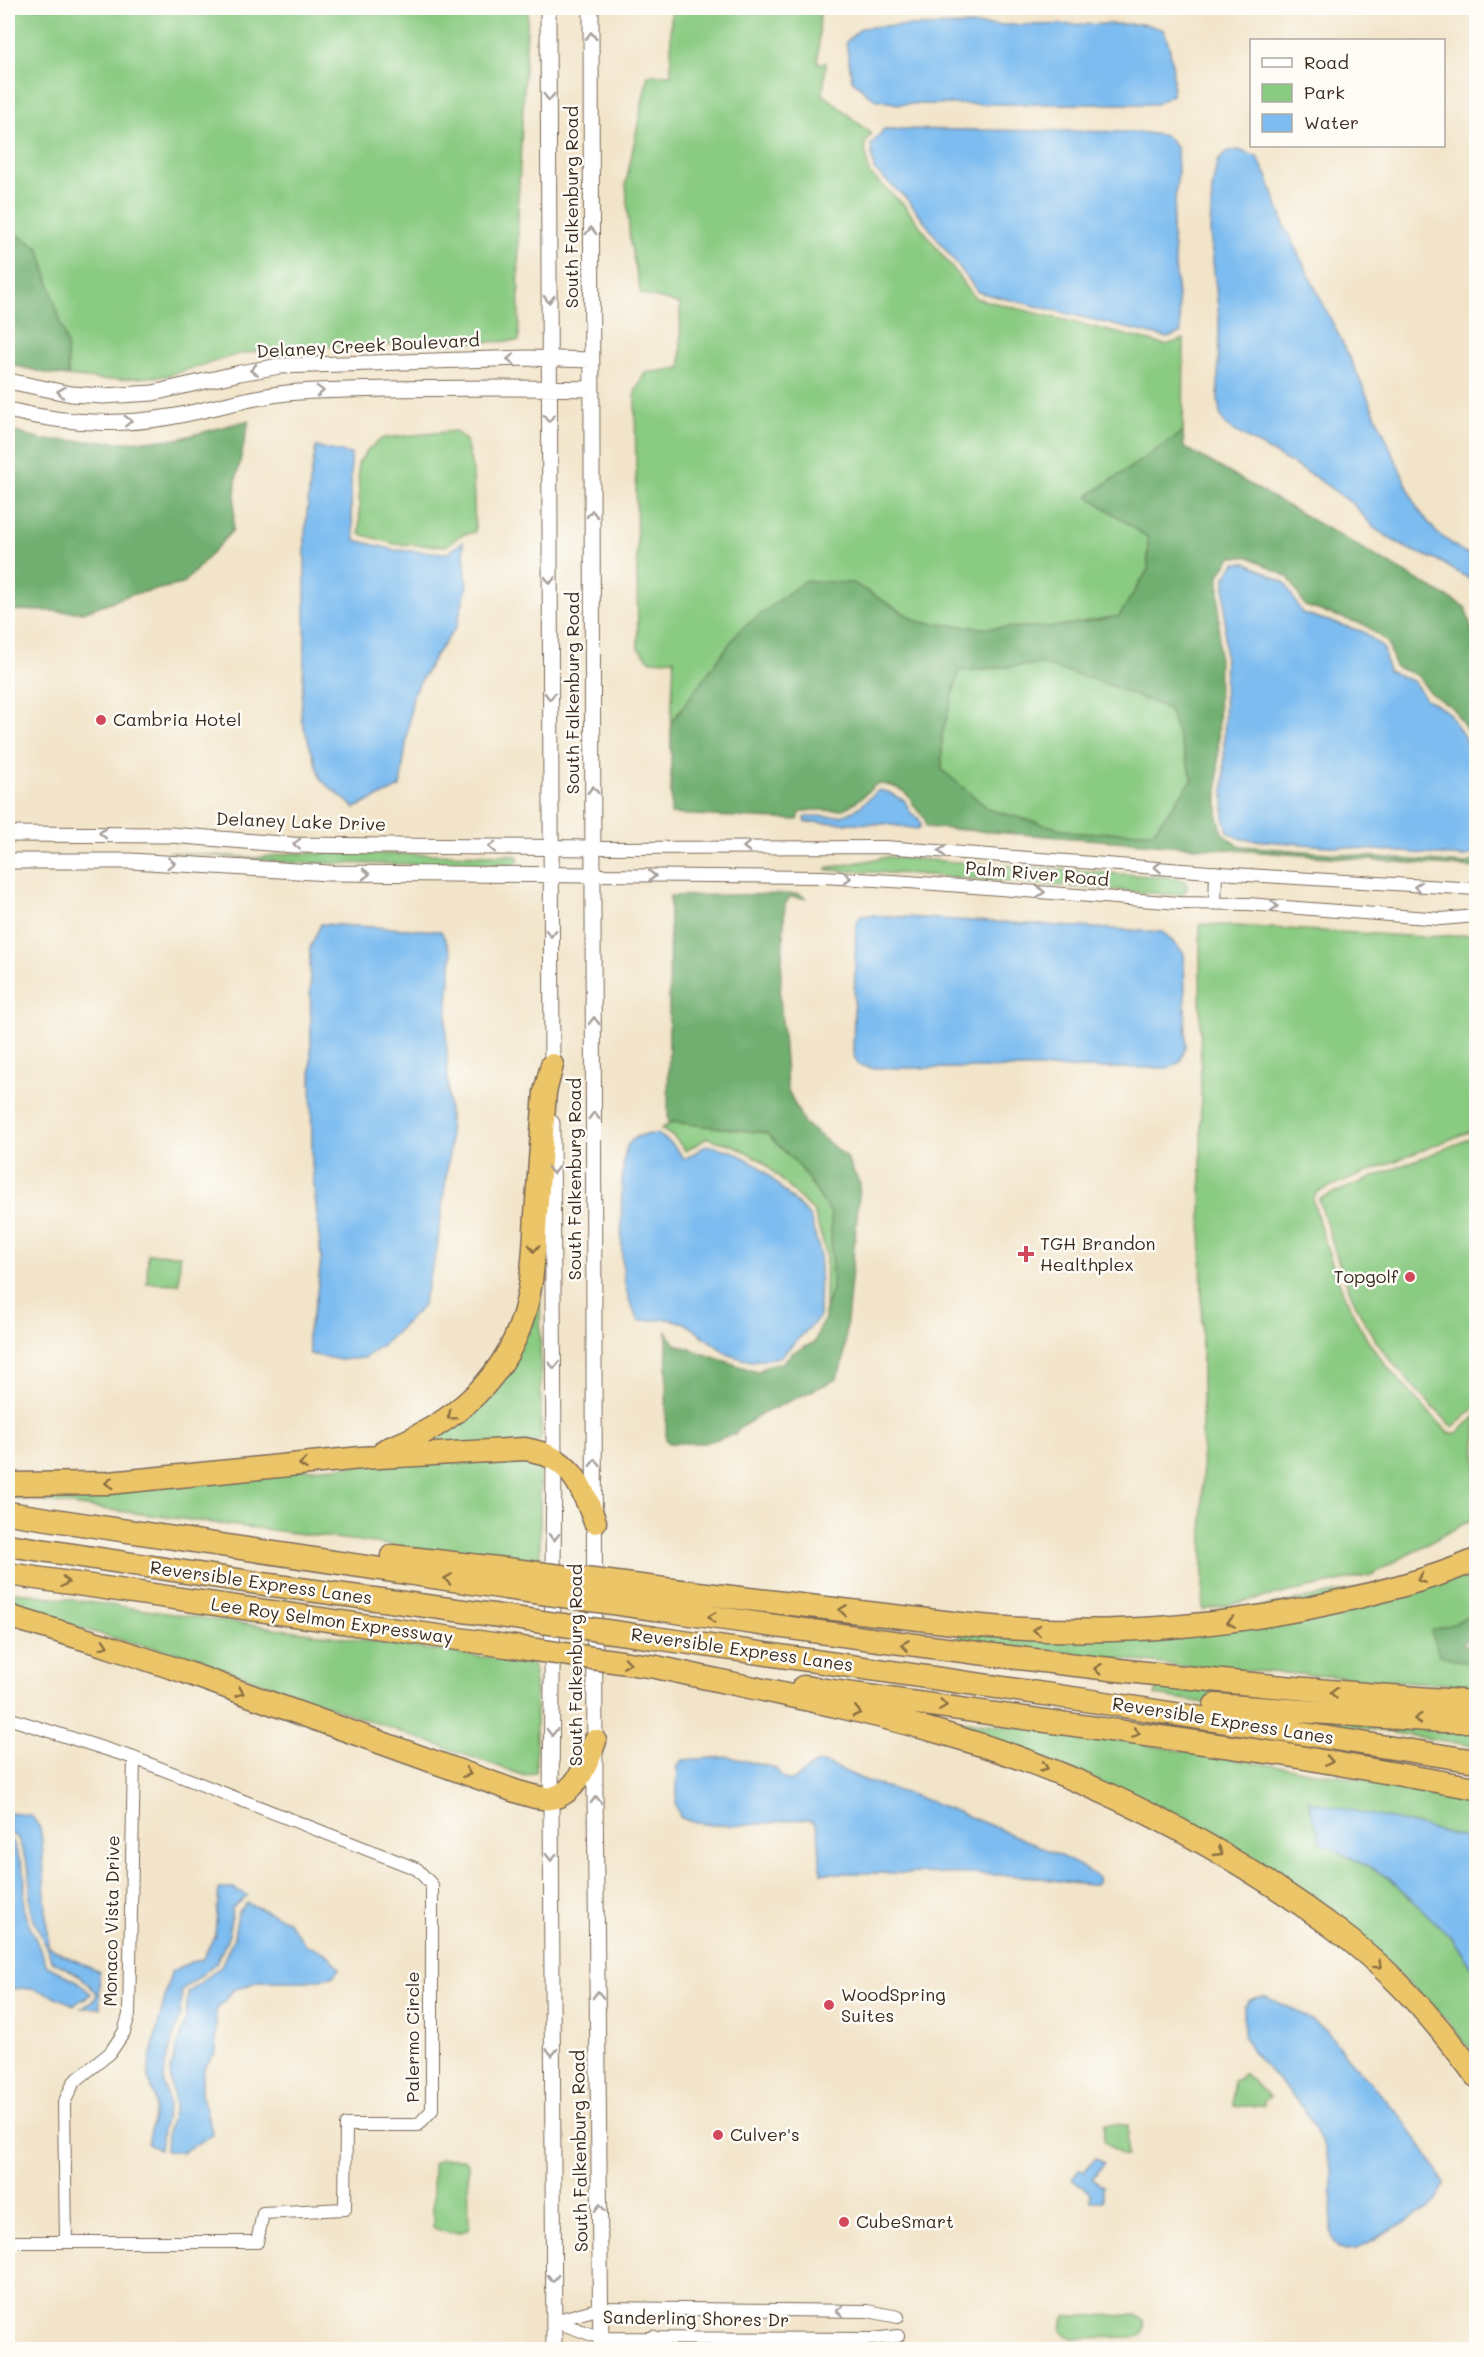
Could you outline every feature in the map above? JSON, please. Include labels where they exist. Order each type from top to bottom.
[{"type":"highway","points":[[361,1458],[410,1441],[450,1418],[482,1390],[510,1349],[522,1320],[530,1286],[545,1092],[552,1065]]},
{"type":"highway","points":[[8,1484],[72,1485],[138,1481],[361,1458],[517,1449],[538,1452],[554,1458],[572,1473],[595,1522]]},
{"type":"highway","points":[[8,1513],[503,1594],[655,1615],[1071,1666],[1350,1694],[1476,1702]]},
{"type":"highway","name":"Reversible Express Lanes","points":[[8,1545],[312,1590],[503,1594]]},
{"type":"highway","points":[[655,1615],[969,1625],[1098,1632],[1226,1623],[1308,1609],[1389,1589],[1476,1560]]},
{"type":"highway","name":"Lee Roy Selmon Expressway","points":[[8,1574],[656,1667]]},
{"type":"highway","points":[[655,1615],[1126,1694],[1240,1708],[1442,1721],[1476,1721]]},
{"type":"highway","name":"Reversible Express Lanes","points":[[655,1615],[1103,1703],[1476,1761]]},
{"type":"highway","points":[[8,1616],[163,1665],[515,1791],[551,1798],[567,1790],[586,1766],[596,1741]]},
{"type":"highway","points":[[656,1667],[968,1708],[1270,1752],[1476,1788]]},
{"type":"highway","points":[[656,1667],[942,1732],[1037,1765],[1131,1804],[1240,1864],[1336,1929],[1396,1981],[1451,2042],[1476,2076]]},
{"type":"street","name":"South Falkenburg Road","points":[[548,8],[554,1458],[551,1798],[554,2349]]},
{"type":"street","name":"South Falkenburg Road","points":[[591,8],[595,1522],[601,2344]]},
{"type":"street","name":"Delaney Creek Boulevard","points":[[8,381],[71,394],[103,396],[153,393],[280,366],[415,360],[591,360]]},
{"type":"street","points":[[8,410],[33,416],[84,422],[133,421],[169,417],[254,397],[299,392],[591,389]]},
{"type":"street","name":"Delaney Lake Drive","points":[[8,834],[171,835],[293,844],[593,848]]},
{"type":"street","name":"Palm River Road","points":[[593,848],[885,847],[1476,889]]},
{"type":"street","points":[[8,861],[131,861],[329,873],[593,875]]},
{"type":"street","points":[[1215,903],[1216,872]]},
{"type":"street","name":"Palm River Road","points":[[593,875],[823,877],[1179,903],[1215,903],[1441,919],[1476,916]]},
{"type":"street","name":"Palermo Circle","points":[[8,1718],[134,1758],[417,1869],[432,1885],[432,2110],[418,2125],[346,2125],[345,2210],[262,2213],[257,2242],[8,2242]]},
{"type":"street","name":"Monaco Vista Drive","points":[[66,2242],[64,2103],[74,2082],[110,2053],[124,2032],[129,2015],[134,1758]]},
{"type":"street","name":"Sanderling Shores Dr","points":[[554,2321],[601,2308],[868,2311],[898,2317]]},
{"type":"street","name":"Sanderling Shores Dr","points":[[554,2321],[601,2344],[653,2338],[873,2339],[898,2336]]},
{"type":"street","points":[[633,2349],[653,2338]]},
{"type":"green space","points":[[8,8],[528,8],[518,203],[519,341],[273,348],[236,355],[166,376],[105,380],[68,376],[67,345],[39,248],[18,235],[8,217]]},
{"type":"green space","points":[[671,8],[820,8],[818,63],[826,63],[823,94],[871,134],[865,144],[869,173],[904,205],[975,298],[1166,345],[1184,339],[1183,432],[1089,495],[1148,538],[1148,570],[1119,617],[1054,627],[978,628],[919,622],[853,583],[739,631],[671,723],[674,659],[651,661],[638,648],[635,392],[645,373],[681,368],[680,304],[641,294],[630,242],[626,183],[648,75],[671,75]]},
{"type":"green space","points":[[8,217],[18,235],[39,248],[67,345],[68,376],[8,364]]},
{"type":"green space","points":[[249,420],[236,480],[233,530],[183,584],[130,595],[83,612],[8,610],[8,430],[43,440],[125,442],[177,439]]},
{"type":"green space","points":[[455,431],[466,441],[473,472],[475,532],[461,535],[446,546],[395,544],[360,534],[358,464],[368,449],[383,438]]},
{"type":"green space","points":[[1183,432],[1184,447],[1465,607],[1476,644],[1476,756],[1469,734],[1453,708],[1430,693],[1417,675],[1395,667],[1388,643],[1365,625],[1305,606],[1289,578],[1250,557],[1231,557],[1219,575],[1218,818],[1225,836],[1241,846],[1464,864],[1476,860],[1476,868],[926,827],[924,818],[910,798],[899,789],[884,784],[875,785],[849,806],[839,810],[805,811],[800,813],[798,820],[671,814],[671,723],[739,631],[804,581],[853,583],[919,622],[978,628],[1054,627],[1119,616],[1148,570],[1148,538],[1088,496]],"holes":[[[1040,664],[1099,681],[1169,709],[1193,779],[1153,832],[1077,833],[990,810],[942,770],[942,735],[959,671]]]},
{"type":"green space","points":[[1040,664],[1099,681],[1169,709],[1193,779],[1153,832],[1077,833],[989,810],[942,770],[942,735],[959,671]]},
{"type":"green space","points":[[169,852],[256,858],[292,853],[514,855],[519,861],[513,865],[295,863]]},
{"type":"green space","points":[[888,857],[1177,878],[1185,881],[1187,888],[1184,893],[1176,895],[913,874],[827,870],[827,868]]},
{"type":"green space","points":[[800,894],[805,898],[790,897],[785,904],[780,996],[787,1088],[804,1123],[845,1156],[860,1184],[843,1364],[835,1380],[762,1414],[738,1429],[735,1434],[704,1443],[669,1443],[666,1440],[667,1332],[675,1344],[757,1372],[769,1365],[782,1363],[792,1353],[815,1342],[825,1319],[825,1310],[832,1289],[831,1214],[801,1168],[766,1133],[673,1122],[668,1125],[670,896]]},
{"type":"green space","points":[[1200,924],[1424,937],[1476,934],[1476,1129],[1317,1192],[1313,1199],[1324,1239],[1346,1300],[1366,1338],[1378,1355],[1449,1433],[1457,1433],[1476,1416],[1476,1517],[1371,1575],[1203,1610]]},
{"type":"green space","points":[[672,1122],[766,1133],[801,1168],[831,1214],[832,1289],[825,1310],[826,1253],[814,1212],[761,1160],[733,1145],[707,1138],[686,1151],[675,1138],[661,1129]]},
{"type":"green space","name":"Topgolf","points":[[1476,1136],[1476,1407],[1453,1427],[1400,1372],[1372,1335],[1345,1278],[1319,1199]]},
{"type":"green space","points":[[148,1254],[180,1255],[179,1284],[147,1283]]},
{"type":"green space","points":[[540,1269],[541,1438],[538,1442],[414,1452],[463,1415]]},
{"type":"green space","points":[[494,1456],[540,1460],[540,1564],[8,1497],[8,1490]]},
{"type":"green space","points":[[1476,1566],[1476,1610],[1456,1623],[1431,1632],[1468,1664],[1476,1665],[1476,1686],[1179,1666],[958,1640],[960,1631],[1108,1636]]},
{"type":"green space","points":[[8,1591],[533,1664],[536,1694],[536,1772],[525,1776],[182,1654],[128,1642],[8,1607]]},
{"type":"green space","points":[[1476,1610],[1476,1633],[1462,1644],[1476,1647],[1476,1665],[1439,1655],[1431,1631],[1456,1623]]},
{"type":"green space","points":[[1158,1686],[1476,1715],[1476,1746],[1155,1695]]},
{"type":"green space","points":[[947,1720],[1066,1732],[1476,1798],[1476,1841],[1405,1822],[1322,1843],[1388,1877],[1453,1939],[1476,1974],[1476,2057],[1445,2018],[1333,1913],[947,1724]]},
{"type":"green space","points":[[1243,2073],[1270,2097],[1264,2101],[1264,2106],[1233,2106],[1233,2081],[1239,2079]]},
{"type":"green space","points":[[1104,2124],[1128,2125],[1127,2156],[1123,2156],[1104,2141]]},
{"type":"green space","points":[[440,2159],[463,2159],[468,2164],[469,2229],[465,2231],[446,2232],[433,2227],[433,2164]]},
{"type":"green space","points":[[1136,2315],[1144,2320],[1143,2332],[1137,2337],[1073,2338],[1061,2331],[1062,2321],[1066,2316]]},
{"type":"water","points":[[1145,24],[1164,30],[1172,62],[1172,95],[1156,104],[898,104],[874,99],[852,80],[846,42],[861,28],[883,26]]},
{"type":"water","points":[[884,129],[1139,132],[1166,136],[1177,148],[1178,173],[1172,228],[1181,333],[1168,338],[978,292],[908,200],[874,170],[871,145]]},
{"type":"water","points":[[1239,150],[1257,157],[1267,176],[1285,227],[1350,358],[1417,508],[1437,533],[1476,558],[1476,583],[1439,561],[1406,548],[1375,529],[1354,505],[1315,477],[1226,426],[1220,414],[1218,398],[1219,318],[1210,233],[1212,189],[1217,162],[1228,151]]},
{"type":"water","points":[[316,447],[351,454],[351,512],[355,540],[394,550],[448,553],[463,542],[467,585],[457,626],[435,656],[413,694],[400,787],[355,808],[321,780],[301,718],[305,639],[305,535]]},
{"type":"water","points":[[1235,563],[1248,563],[1285,583],[1302,613],[1364,632],[1384,649],[1388,671],[1413,681],[1426,699],[1448,712],[1465,738],[1476,775],[1476,853],[1464,857],[1241,839],[1229,833],[1224,818],[1225,577]]},
{"type":"water","points":[[879,790],[905,801],[910,812],[919,819],[921,825],[918,829],[886,824],[805,822],[804,818],[808,817],[850,813]]},
{"type":"water","points":[[861,916],[1163,932],[1184,953],[1186,1046],[1180,1062],[1169,1068],[871,1068],[859,1065],[853,1054],[856,923]]},
{"type":"water","points":[[321,924],[441,931],[452,954],[446,1027],[450,1146],[437,1249],[422,1307],[387,1341],[364,1358],[340,1360],[310,1354],[307,1335],[316,1300],[321,1259],[312,1163],[310,948]]},
{"type":"water","points":[[657,1134],[671,1143],[685,1159],[707,1145],[732,1151],[758,1165],[810,1217],[820,1253],[819,1318],[780,1357],[751,1361],[729,1355],[685,1323],[669,1319],[639,1321],[629,1300],[624,1278],[623,1168],[625,1153],[631,1141],[641,1136]]},
{"type":"water","points":[[729,1757],[775,1768],[783,1778],[791,1781],[817,1763],[832,1766],[864,1780],[912,1795],[1044,1848],[1090,1872],[1099,1880],[1095,1885],[997,1875],[821,1873],[818,1828],[813,1821],[722,1825],[688,1821],[680,1817],[676,1805],[678,1764],[683,1760]]},
{"type":"water","points":[[1308,1801],[1405,1822],[1476,1841],[1476,1974],[1453,1939],[1388,1877],[1322,1843]]},
{"type":"water","points":[[8,1813],[31,1815],[40,1828],[48,1946],[99,1972],[100,2008],[81,2008],[95,1999],[97,1993],[79,1975],[52,1961],[30,1910],[30,1873],[18,1838],[8,1832]]},
{"type":"water","points":[[8,1839],[13,1842],[25,1875],[24,1912],[47,1966],[77,1981],[91,1994],[74,2005],[33,1989],[8,1990]]},
{"type":"water","points":[[233,1888],[248,1896],[232,1908],[229,1935],[217,1962],[182,1991],[180,2015],[165,2066],[164,2084],[169,2105],[160,2150],[148,2144],[155,2110],[155,2097],[148,2077],[150,2059],[171,1972],[191,1962],[202,1960],[215,1935],[219,1889]]},
{"type":"water","points":[[247,1903],[287,1920],[306,1945],[327,1954],[340,1968],[332,1977],[306,1981],[260,1981],[233,1990],[216,2011],[216,2052],[204,2068],[201,2093],[213,2135],[182,2152],[166,2151],[167,2133],[175,2105],[171,2068],[186,2017],[188,1993],[221,1966],[234,1937],[238,1912]]},
{"type":"water","points":[[1266,1997],[1297,2011],[1326,2030],[1346,2056],[1397,2112],[1427,2154],[1444,2184],[1437,2200],[1428,2209],[1357,2249],[1346,2250],[1337,2247],[1332,2239],[1331,2231],[1332,2172],[1325,2149],[1304,2109],[1252,2051],[1244,2037],[1244,2007],[1250,2000]]},
{"type":"water","points":[[1095,2158],[1104,2164],[1092,2179],[1103,2185],[1103,2201],[1091,2201],[1090,2193],[1072,2179],[1080,2169],[1084,2172]]},
{"type":"place","name":"Cambria Hotel","points":[[101,720]]},
{"type":"place","name":"TGH Brandon Healthplex","points":[[1026,1254]]},
{"type":"place","name":"Topgolf","points":[[1410,1277]]},
{"type":"place","name":"WoodSpring Suites","points":[[829,2005]]},
{"type":"place","name":"Culver's","points":[[718,2135]]},
{"type":"place","name":"CubeSmart","points":[[844,2222]]}]
